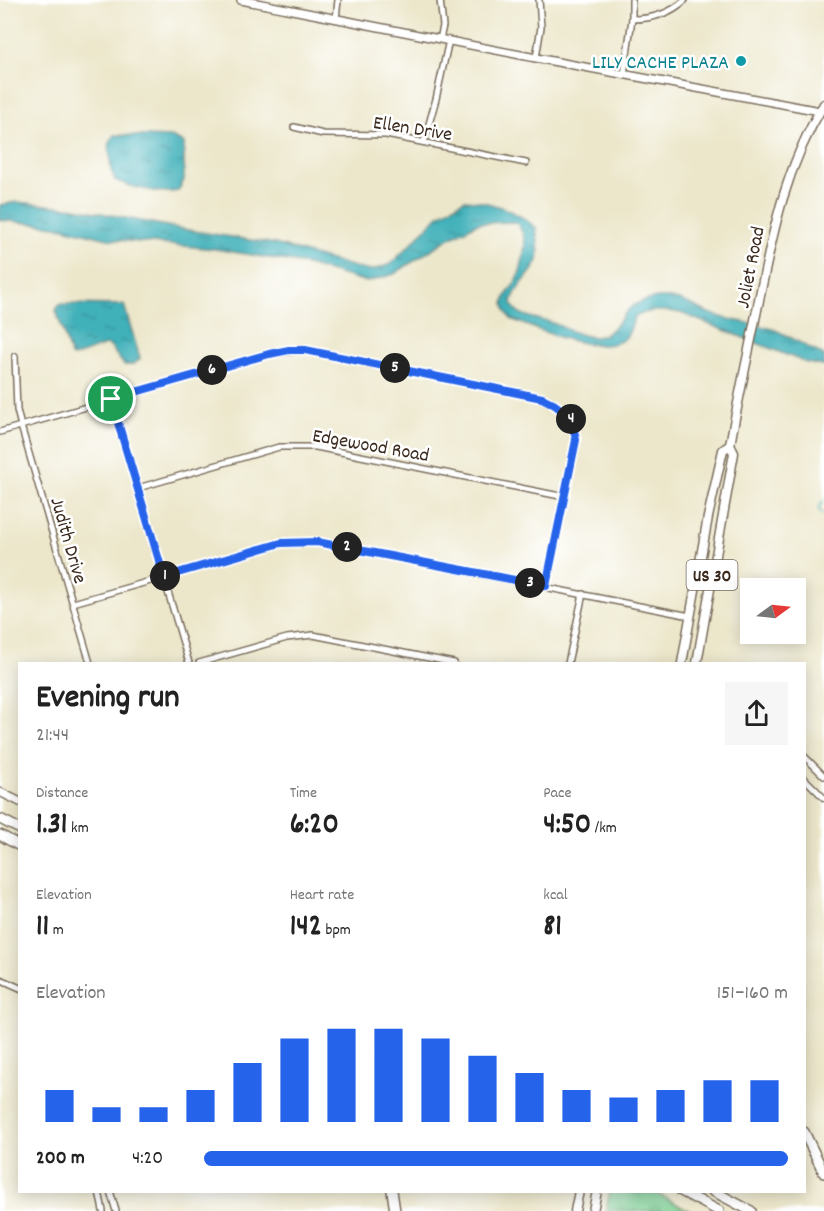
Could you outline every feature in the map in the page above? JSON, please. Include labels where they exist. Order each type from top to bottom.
[{"type":"highway","points":[[0,819],[18,828]]},
{"type":"highway","points":[[0,835],[18,845]]},
{"type":"highway","points":[[806,1136],[824,1173]]},
{"type":"highway","points":[[392,1193],[395,1211]]},
{"type":"highway","points":[[685,1193],[719,1211]]},
{"type":"highway","points":[[716,1193],[751,1211]]},
{"type":"main road","name":"Joliet Road","points":[[696,662],[734,453],[730,444],[773,226],[801,145],[822,107]]},
{"type":"main road","name":"Joliet Road","points":[[682,662],[723,450],[730,444]]},
{"type":"main road","points":[[575,1211],[579,1193]]},
{"type":"main road","points":[[593,1211],[597,1193]]},
{"type":"street","points":[[241,0],[624,75],[822,107]]},
{"type":"street","points":[[336,19],[338,0]]},
{"type":"street","points":[[440,0],[443,26],[440,39]]},
{"type":"street","points":[[536,58],[541,27],[538,0]]},
{"type":"street","points":[[624,75],[632,20],[632,0]]},
{"type":"street","points":[[632,20],[669,13],[685,0]]},
{"type":"street","points":[[424,142],[449,40]]},
{"type":"street","name":"Ellen Drive","points":[[294,127],[323,134],[386,135],[526,163]]},
{"type":"street","points":[[0,432],[289,350],[305,350],[542,398],[563,411],[570,419],[576,440],[546,586]]},
{"type":"street","name":"Judith Drive","points":[[15,356],[17,410],[90,662]]},
{"type":"street","points":[[111,399],[189,662]]},
{"type":"street","name":"Edgewood Road","points":[[138,488],[279,447],[297,446],[316,447],[565,497]]},
{"type":"street","points":[[73,603],[281,543],[317,542],[690,616]]},
{"type":"street","points":[[568,662],[583,594]]},
{"type":"street","points":[[203,662],[287,638],[313,635],[449,662]]},
{"type":"street","points":[[806,758],[824,776]]},
{"type":"street","points":[[806,780],[824,798]]},
{"type":"street","points":[[0,792],[18,801]]},
{"type":"street","points":[[0,980],[18,987]]},
{"type":"street","points":[[99,1193],[103,1211]]},
{"type":"street","points":[[111,1193],[116,1211]]},
{"type":"green space","points":[[610,1193],[656,1193],[690,1211],[606,1211]]},
{"type":"water","points":[[114,135],[171,137],[184,143],[184,180],[178,191],[146,190],[115,180],[111,170],[109,144]]},
{"type":"water","points":[[464,200],[483,202],[511,211],[536,228],[538,260],[512,301],[515,309],[523,315],[552,323],[581,335],[599,337],[609,332],[628,310],[638,303],[646,300],[672,298],[717,316],[775,330],[824,355],[824,366],[807,363],[675,312],[652,311],[641,314],[635,317],[629,334],[625,338],[615,343],[602,345],[570,340],[511,319],[506,312],[504,301],[519,275],[525,246],[524,237],[516,222],[478,223],[446,240],[394,274],[367,282],[300,263],[215,249],[108,239],[56,226],[0,220],[0,205],[17,202],[75,208],[275,244],[365,270],[373,270],[391,264],[440,214]]},
{"type":"water","points":[[60,304],[124,305],[140,358],[133,364],[124,365],[110,346],[105,345],[74,357],[71,356],[56,310]]},
{"type":"waterway","points":[[824,500],[818,509],[824,515]]},
{"type":"place","name":"LILY CACHE PLAZA","points":[[741,61]]},
{"type":"route","points":[[305,350],[542,398],[554,403],[570,419],[576,440],[546,586],[317,542],[300,541],[281,543],[164,577],[111,399],[269,354],[305,350]]}]
